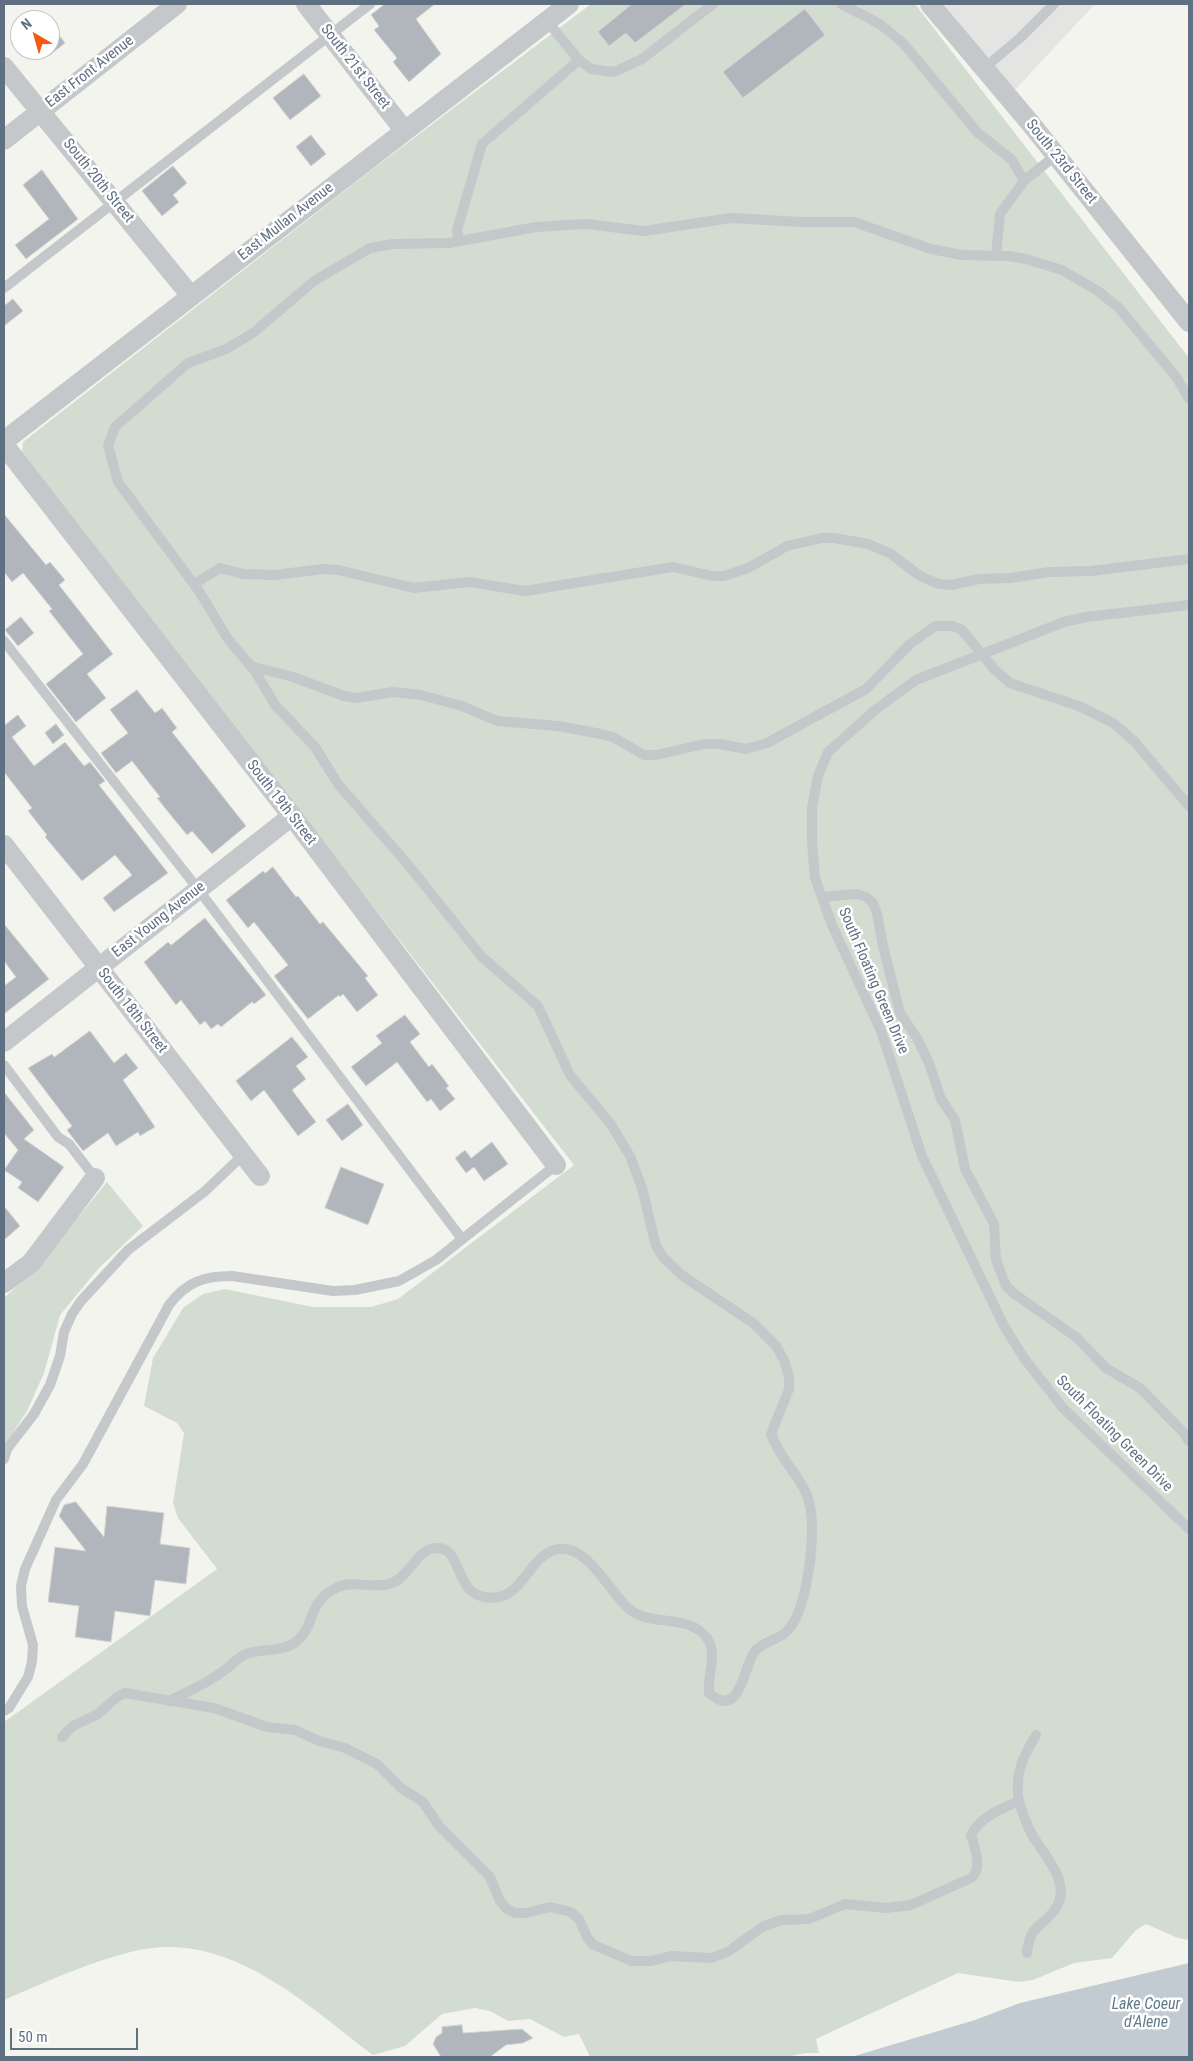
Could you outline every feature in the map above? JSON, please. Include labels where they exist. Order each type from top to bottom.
[{"type":"street","name":"East Front Avenue","points":[[4,140],[177,4]]},
{"type":"street","name":"South 21st Street","points":[[306,4],[404,130]]},
{"type":"street","name":"East Mullan Avenue","points":[[4,443],[404,130],[569,4]]},
{"type":"street","name":"South 23rd Street","points":[[930,4],[1056,155],[1189,322]]},
{"type":"street","name":"South 20th Street","points":[[4,67],[191,296]]},
{"type":"street","name":"South 19th Street","points":[[4,443],[292,816],[556,1165]]},
{"type":"street","name":"East Young Avenue","points":[[4,1042],[292,816]]},
{"type":"street","name":"South 18th Street","points":[[4,845],[260,1176]]},
{"type":"street","points":[[4,1283],[30,1263],[95,1178]]},
{"type":"lane","points":[[4,288],[370,4]]},
{"type":"lane","points":[[547,21],[579,60],[591,69],[614,72],[642,59],[712,4]]},
{"type":"lane","points":[[841,4],[880,24],[903,43],[977,132],[1012,160],[1024,181]]},
{"type":"lane","points":[[983,69],[1020,38],[1054,4]]},
{"type":"lane","points":[[459,241],[457,230],[482,144],[579,60]]},
{"type":"lane","points":[[996,256],[1000,214],[1024,181],[1056,155]]},
{"type":"lane","points":[[169,1701],[221,1673],[246,1654],[284,1648],[298,1640],[307,1627],[321,1596],[338,1586],[368,1584],[382,1586],[393,1583],[408,1573],[428,1550],[439,1548],[449,1553],[456,1563],[465,1586],[474,1594],[496,1598],[507,1595],[518,1587],[542,1556],[561,1548],[573,1551],[587,1560],[613,1592],[639,1616],[690,1625],[700,1630],[708,1640],[711,1652],[709,1694],[718,1701],[724,1702],[731,1699],[740,1688],[755,1651],[786,1633],[793,1624],[804,1599],[812,1530],[810,1506],[805,1487],[786,1462],[771,1434],[789,1389],[790,1376],[776,1346],[753,1324],[683,1276],[663,1257],[656,1246],[642,1188],[630,1156],[610,1123],[570,1075],[538,1006],[500,974],[469,942],[405,861],[338,784],[315,747],[275,704],[250,666],[228,640],[194,584],[118,482],[108,445],[115,427],[188,363],[226,349],[253,333],[314,281],[370,248],[393,244],[433,244],[459,241],[536,227],[586,224],[644,231],[731,218],[801,222],[842,220],[867,225],[910,244],[931,249],[962,255],[1026,258],[1062,270],[1098,291],[1119,308],[1177,378],[1189,399]]},
{"type":"lane","points":[[194,584],[220,568],[243,574],[274,575],[324,569],[338,570],[414,588],[468,582],[536,591],[673,567],[712,576],[724,576],[736,573],[773,552],[798,542],[834,538],[879,548],[920,576],[940,584],[951,585],[979,579],[1010,578],[1050,572],[1091,571],[1189,559]]},
{"type":"lane","name":"South Floating Green Drive","points":[[1189,605],[1078,619],[1050,627],[916,680],[875,710],[828,752],[818,776],[812,808],[815,878],[832,924],[881,1031],[922,1156],[1004,1326],[1024,1358],[1062,1408],[1189,1529]]},
{"type":"lane","points":[[250,666],[306,681],[344,696],[356,698],[393,692],[421,695],[462,706],[497,721],[558,726],[601,734],[628,744],[644,755],[656,755],[704,744],[720,744],[746,750],[767,743],[866,689],[910,644],[934,626],[944,625],[962,630],[982,655],[1010,683],[1079,706],[1113,723],[1134,741],[1189,806]]},
{"type":"lane","points":[[4,641],[198,889],[462,1239]]},
{"type":"lane","points":[[822,896],[857,894],[866,897],[875,908],[900,1013],[924,1052],[941,1099],[955,1120],[965,1168],[994,1224],[996,1260],[1006,1286],[1016,1296],[1076,1337],[1106,1368],[1140,1388],[1183,1432],[1189,1442]]},
{"type":"lane","points":[[4,1065],[58,1137],[68,1144],[95,1178]]},
{"type":"lane","points":[[4,1460],[7,1449],[34,1414],[50,1385],[60,1356],[64,1332],[72,1314],[82,1301],[128,1250],[204,1192],[244,1154]]},
{"type":"lane","points":[[4,1711],[9,1708],[28,1677],[32,1662],[33,1645],[22,1606],[21,1586],[24,1569],[56,1500],[83,1464],[169,1305],[178,1293],[192,1282],[218,1276],[232,1276],[333,1291],[379,1286],[399,1280],[420,1270],[556,1165]]},
{"type":"lane","points":[[62,1737],[73,1726],[98,1714],[116,1697],[125,1693],[214,1708],[267,1727],[295,1730],[319,1741],[345,1748],[377,1764],[401,1788],[423,1802],[448,1836],[490,1877],[500,1901],[507,1909],[515,1913],[526,1913],[550,1907],[571,1912],[579,1919],[588,1939],[594,1945],[631,1961],[651,1961],[671,1956],[712,1958],[729,1951],[762,1927],[781,1920],[809,1919],[845,1904],[890,1908],[916,1903],[975,1875],[978,1864],[971,1835],[974,1830],[996,1811],[1019,1801]]},
{"type":"lane","points":[[1027,1953],[1028,1938],[1035,1927],[1057,1908],[1061,1896],[1060,1884],[1054,1869],[1028,1826],[1019,1801],[1018,1773],[1022,1759],[1036,1735]]},
{"type":"shaded area","points":[[591,4],[915,4],[1189,358],[1189,1940],[1178,1938],[1146,1924],[1136,1930],[1112,1958],[1074,1963],[1033,1980],[1019,1982],[958,1973],[816,2039],[819,2053],[805,2053],[787,2057],[590,2057],[579,2034],[564,2037],[530,2019],[508,2021],[490,2011],[475,2008],[442,2014],[405,2046],[373,2055],[277,1983],[224,1957],[195,1949],[166,1947],[128,1953],[62,1975],[4,2000],[4,1722],[217,1569],[178,1518],[173,1503],[184,1433],[177,1423],[144,1406],[153,1358],[183,1308],[203,1294],[225,1289],[313,1307],[371,1307],[398,1299],[574,1165],[22,454],[23,442],[365,175]]},
{"type":"shaded area","points":[[944,4],[1095,4],[1012,93]]},
{"type":"shaded area","points":[[107,1182],[143,1226],[98,1269],[60,1315],[44,1373],[27,1411],[4,1447],[4,1298],[34,1271]]},
{"type":"water","name":"Lake Coeur d'Alene","points":[[1189,1963],[1189,2057],[851,2057],[975,2020],[1020,2003]]},
{"type":"building","points":[[385,4],[435,4],[416,19],[441,54],[409,82],[393,62],[397,58],[374,30],[379,26],[371,15]]},
{"type":"building","points":[[632,4],[686,4],[635,43],[626,33],[609,46],[598,32]]},
{"type":"building","points":[[805,9],[825,35],[743,98],[723,72]]},
{"type":"building","points":[[60,36],[65,43],[60,47]]},
{"type":"building","points":[[304,74],[321,96],[290,120],[273,98]]},
{"type":"building","points":[[311,135],[326,154],[311,166],[296,147]]},
{"type":"building","points":[[173,166],[187,183],[173,195],[179,202],[162,216],[142,191]]},
{"type":"building","points":[[42,170],[78,219],[26,259],[15,245],[49,219],[23,185]]},
{"type":"building","points":[[13,299],[23,311],[4,326],[4,306]]},
{"type":"building","points":[[4,514],[46,565],[50,562],[65,580],[59,585],[113,654],[87,674],[106,698],[76,722],[46,684],[83,654],[49,611],[52,609],[23,573],[12,582],[4,572]]},
{"type":"building","points":[[21,617],[34,633],[18,646],[5,630]]},
{"type":"building","points":[[137,690],[155,713],[162,708],[177,728],[172,732],[246,826],[212,854],[192,831],[187,835],[157,798],[160,797],[132,761],[116,773],[101,753],[128,733],[110,710]]},
{"type":"building","points":[[18,715],[26,726],[12,737],[34,766],[65,742],[84,766],[90,762],[105,781],[99,785],[168,873],[114,912],[103,898],[132,875],[115,855],[82,881],[45,837],[47,835],[28,811],[32,808],[4,772],[4,726]]},
{"type":"building","points":[[56,724],[64,735],[53,744],[45,733]]},
{"type":"building","points":[[273,867],[296,897],[298,896],[320,924],[323,922],[368,976],[365,978],[378,995],[357,1012],[343,994],[340,997],[339,995],[308,1019],[274,976],[288,965],[254,922],[248,928],[226,900],[263,871],[265,873]]},
{"type":"building","points":[[205,918],[266,995],[254,1004],[252,1002],[221,1027],[218,1024],[211,1029],[205,1021],[200,1025],[181,1000],[176,1005],[144,962],[168,942],[171,945]]},
{"type":"building","points":[[4,924],[49,979],[4,1014],[4,986],[16,977],[4,961]]},
{"type":"building","points":[[405,1015],[420,1034],[410,1042],[429,1067],[432,1064],[449,1086],[446,1088],[455,1099],[440,1111],[431,1099],[427,1102],[397,1062],[366,1086],[351,1067],[382,1043],[376,1036]]},
{"type":"building","points":[[90,1031],[114,1063],[126,1053],[138,1068],[123,1080],[155,1127],[140,1136],[138,1132],[116,1146],[108,1133],[83,1151],[67,1130],[72,1126],[28,1068],[52,1054],[54,1057]]},
{"type":"building","points":[[292,1037],[308,1057],[296,1066],[306,1079],[292,1090],[316,1122],[298,1136],[264,1090],[251,1101],[236,1081]]},
{"type":"building","points":[[4,1092],[34,1130],[24,1139],[64,1167],[38,1202],[18,1188],[22,1182],[4,1170],[18,1150],[4,1133]]},
{"type":"building","points":[[348,1104],[363,1125],[342,1141],[326,1120]]},
{"type":"building","points":[[492,1142],[508,1164],[484,1181],[474,1167],[466,1173],[455,1158],[465,1150],[471,1158]]},
{"type":"building","points":[[341,1167],[384,1184],[368,1225],[325,1208]]},
{"type":"building","points":[[4,1206],[20,1226],[4,1240]]},
{"type":"building","points":[[76,1502],[104,1537],[107,1506],[164,1513],[160,1544],[190,1548],[186,1584],[155,1580],[150,1616],[115,1611],[111,1642],[75,1637],[79,1606],[48,1602],[55,1547],[86,1551],[59,1516],[64,1505]]},
{"type":"building","points":[[462,2025],[463,2033],[522,2029],[533,2038],[523,2043],[506,2045],[490,2057],[441,2057],[433,2044],[436,2037],[442,2033],[442,2027]]}]
